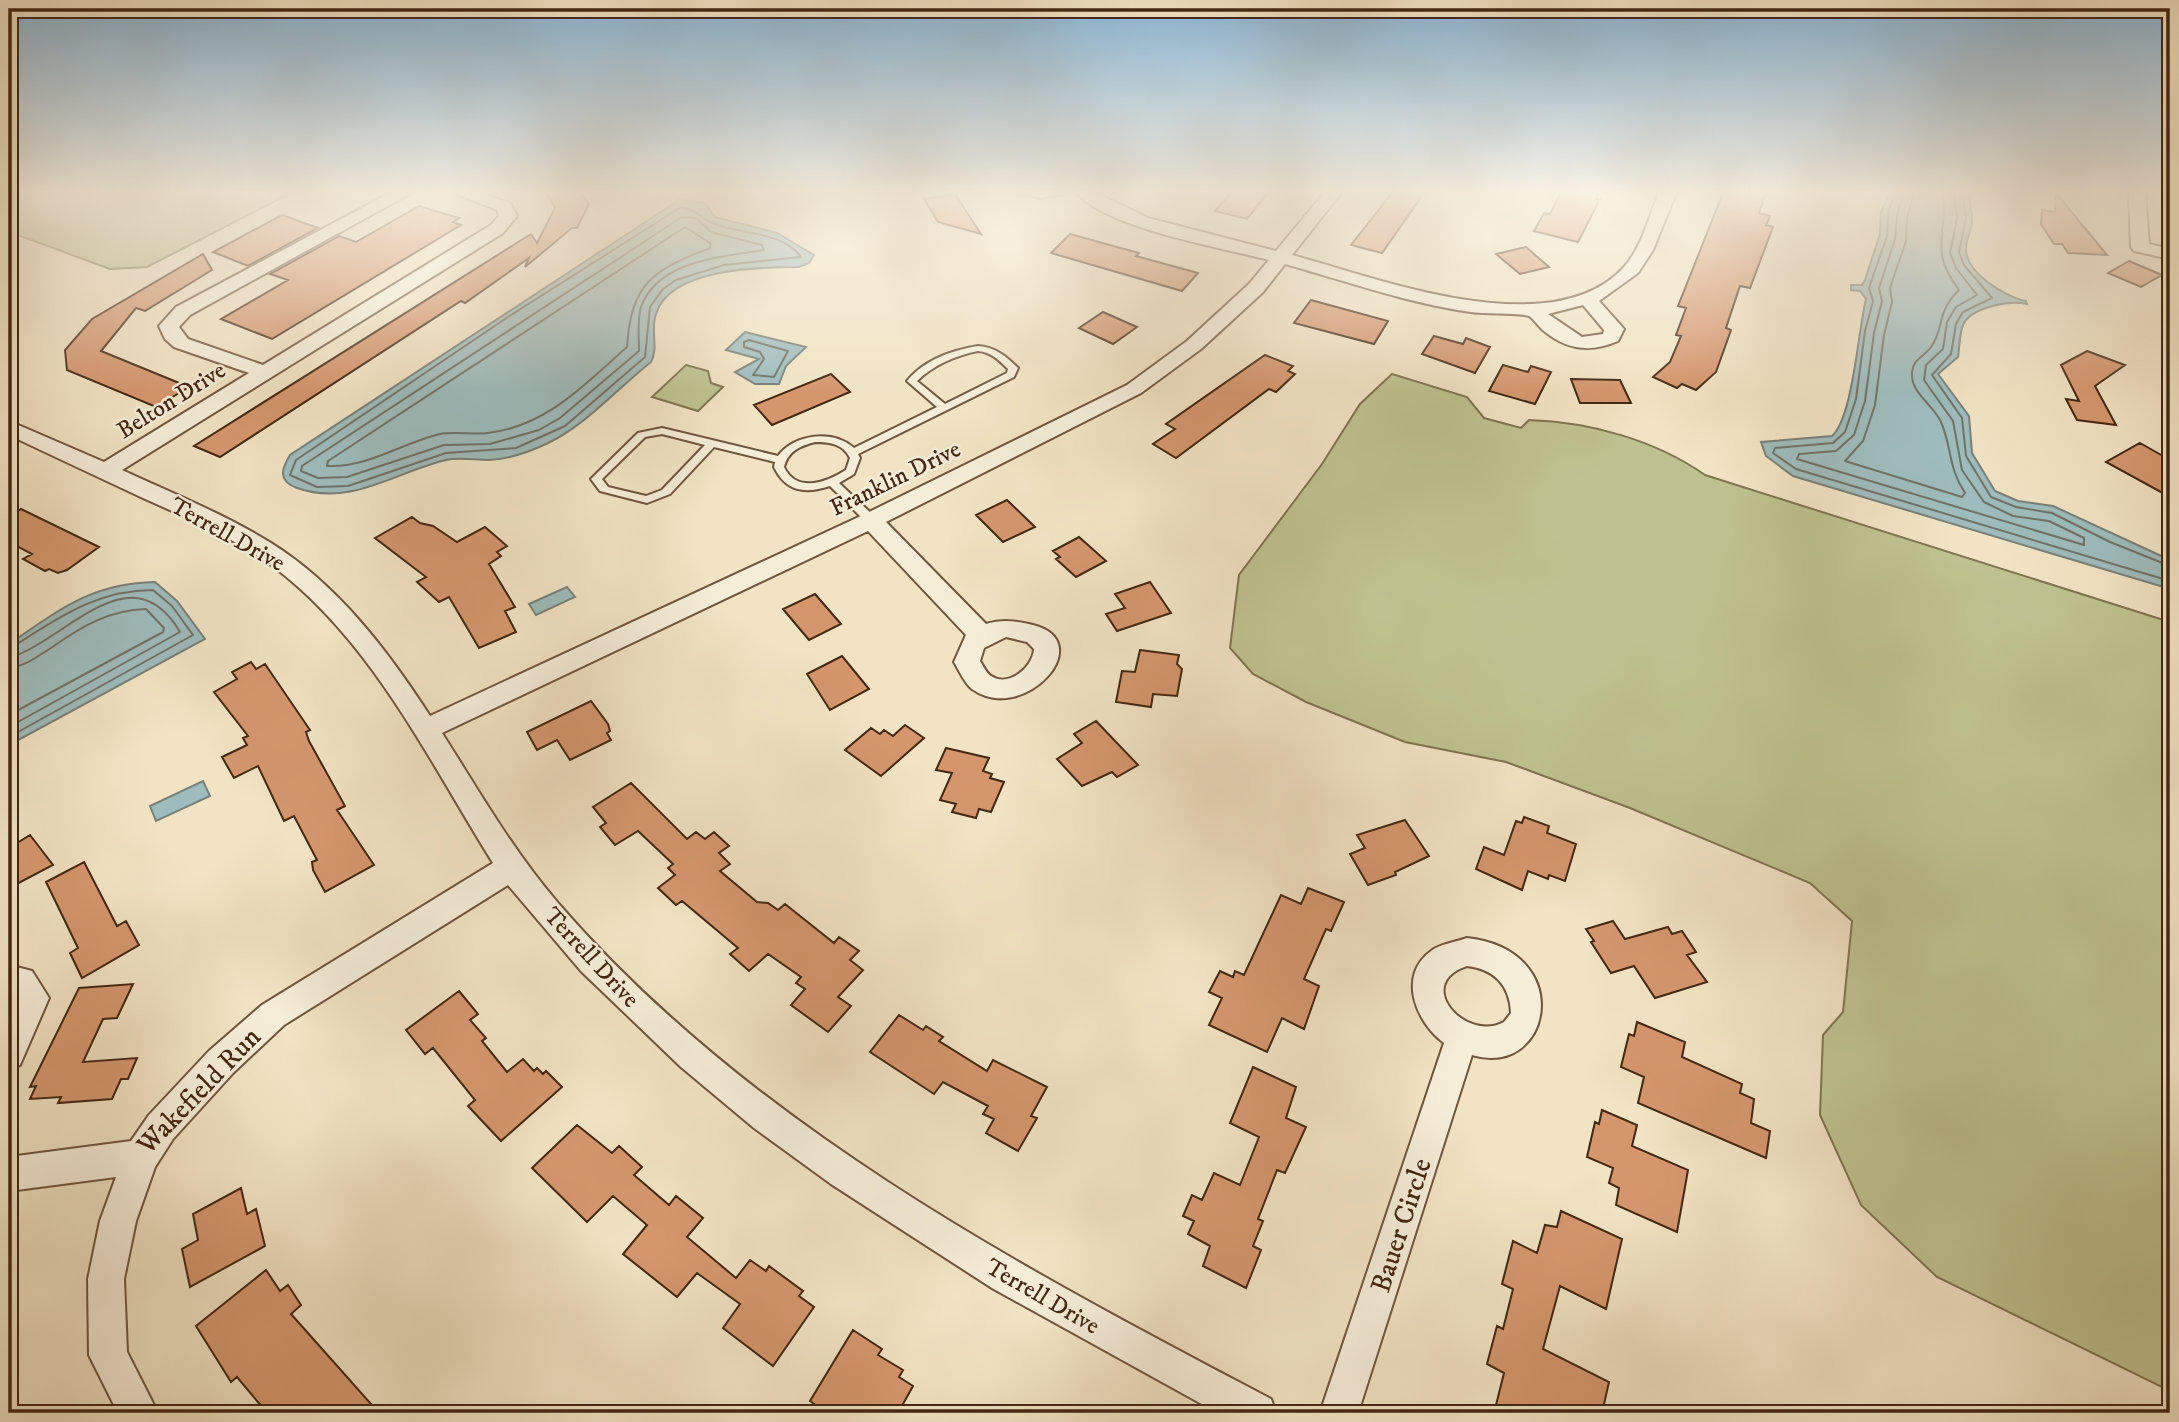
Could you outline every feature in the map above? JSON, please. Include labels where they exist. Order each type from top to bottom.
[{"type":"street","name":"Belton Drive","points":[[264,372],[181,343],[172,335],[169,326],[183,311],[279,259]]},
{"type":"street","name":"Belton Drive","points":[[105,471],[448,259]]},
{"type":"street","name":"Franklin Drive","points":[[424,730],[871,520],[1134,389],[1194,345],[1256,288],[1279,259]]},
{"type":"street","points":[[1285,259],[1453,304],[1488,309],[1532,309],[1587,299],[1615,284],[1638,259]]},
{"type":"street","points":[[1532,309],[1568,340],[1590,344],[1612,337],[1614,329],[1587,299]]},
{"type":"street","name":"Terrell Drive","points":[[9,427],[212,520],[295,571],[364,639],[512,867],[576,945],[690,1057],[747,1104],[937,1234],[1090,1324],[1257,1413]]},
{"type":"street","points":[[871,520],[982,636]]},
{"type":"street","name":"Wakefield Run","points":[[9,1174],[142,1157],[161,1127],[221,1062],[273,1015],[512,867]]},
{"type":"street","points":[[9,979],[21,981],[33,998],[9,1054]]},
{"type":"street","name":"Bauer Circle","points":[[1339,1413],[1462,1037]]},
{"type":"street","points":[[139,1413],[108,1356],[106,1279],[118,1221],[142,1157]]},
{"type":"lane","points":[[853,452],[944,408],[1011,375],[1013,368],[989,349],[975,347],[918,372],[912,381],[944,408]]},
{"type":"lane","points":[[711,444],[666,492],[648,500],[604,489],[596,480],[642,435],[662,431],[780,460]]},
{"type":"lane","points":[[815,439],[838,441],[853,452],[855,458],[850,472],[833,483],[812,487],[793,483],[781,473],[780,460],[793,446],[815,439]]},
{"type":"lane","points":[[833,483],[871,520]]},
{"type":"green space","points":[[84,259],[162,259],[147,267],[110,269]]},
{"type":"green space","points":[[686,365],[708,371],[711,383],[723,387],[698,411],[652,397]]},
{"type":"green space","points":[[1392,374],[1467,397],[1484,418],[1521,428],[1529,420],[1575,425],[1621,435],[1665,452],[1705,475],[2170,622],[2170,1391],[1937,1277],[1861,1205],[1820,1115],[1823,1035],[1843,1012],[1852,921],[1810,883],[1630,808],[1506,762],[1405,742],[1306,702],[1253,674],[1230,648],[1239,575],[1322,464],[1360,404]]},
{"type":"water","points":[[588,259],[811,259],[799,267],[718,273],[679,287],[665,299],[656,314],[651,362],[574,427],[539,447],[518,455],[489,460],[446,460],[354,491],[317,493],[297,488],[284,478],[283,470],[290,455]]},
{"type":"water","points":[[1872,259],[1968,259],[1979,275],[1988,282],[2008,295],[2026,301],[2027,304],[1993,306],[1969,317],[1961,331],[1958,357],[1938,374],[1969,416],[1972,453],[1995,491],[2018,501],[2053,506],[2170,560],[2170,589],[1793,476],[1766,456],[1761,442],[1832,436],[1839,426],[1850,393],[1866,299],[1860,291],[1851,290],[1851,285],[1862,285]]},
{"type":"water","points":[[745,332],[806,347],[786,366],[779,384],[755,384],[735,372],[759,359],[726,350]]},
{"type":"water","points":[[155,582],[177,601],[205,639],[9,745],[9,644],[61,610],[94,593],[113,587]]},
{"type":"water","points":[[567,587],[575,597],[536,615],[529,604]]},
{"type":"water","points":[[203,781],[210,796],[156,821],[150,806]]},
{"type":"building","points":[[194,259],[206,259],[212,270],[145,311],[136,308],[101,351],[189,387],[156,407],[67,370],[65,350],[92,319]]},
{"type":"building","points":[[231,259],[260,259],[248,266]]},
{"type":"building","points":[[297,259],[404,259],[272,339],[221,319],[288,280],[270,274]]},
{"type":"building","points":[[491,259],[527,259],[465,303],[461,301],[220,457],[194,446]]},
{"type":"building","points":[[1073,259],[1148,259],[1198,273],[1182,291]]},
{"type":"building","points":[[1502,259],[1540,259],[1549,267],[1520,274]]},
{"type":"building","points":[[1697,259],[1761,259],[1750,288],[1740,286],[1726,328],[1731,330],[1716,372],[1696,390],[1682,384],[1677,388],[1653,377],[1670,362],[1681,336],[1676,335],[1686,308],[1678,306]]},
{"type":"building","points":[[2129,261],[2162,275],[2141,287],[2108,273]]},
{"type":"building","points":[[1311,300],[1388,321],[1374,344],[1294,323]]},
{"type":"building","points":[[1103,312],[1137,327],[1113,344],[1079,328]]},
{"type":"building","points":[[1434,336],[1463,344],[1466,338],[1490,347],[1475,373],[1422,354]]},
{"type":"building","points":[[2087,351],[2125,365],[2095,386],[2116,425],[2077,420],[2066,399],[2079,401],[2061,365]]},
{"type":"building","points":[[1265,355],[1293,366],[1288,371],[1295,374],[1276,392],[1269,389],[1176,458],[1153,444],[1175,429],[1166,424]]},
{"type":"building","points":[[1503,365],[1528,372],[1531,366],[1551,372],[1535,404],[1489,391]]},
{"type":"building","points":[[831,374],[850,392],[772,425],[754,405]]},
{"type":"building","points":[[1571,379],[1620,380],[1631,403],[1580,403]]},
{"type":"building","points":[[2140,443],[2170,460],[2170,497],[2106,462]]},
{"type":"building","points":[[1007,500],[1035,527],[1003,542],[976,515]]},
{"type":"building","points":[[21,509],[99,547],[67,570],[58,573],[49,569],[45,571],[23,559],[32,554],[9,542],[9,517]]},
{"type":"building","points":[[412,517],[420,523],[433,526],[457,542],[485,527],[507,546],[497,552],[501,556],[489,564],[515,607],[505,611],[516,632],[479,648],[449,597],[439,602],[417,582],[426,577],[375,538]]},
{"type":"building","points":[[1079,537],[1106,561],[1076,577],[1056,559],[1060,557],[1053,551]]},
{"type":"building","points":[[1150,582],[1171,613],[1117,631],[1106,614],[1125,608],[1115,594]]},
{"type":"building","points":[[815,594],[841,624],[809,640],[783,609]]},
{"type":"building","points":[[1140,650],[1179,655],[1177,664],[1182,669],[1177,696],[1153,694],[1151,707],[1116,702],[1122,671],[1135,672]]},
{"type":"building","points":[[842,656],[869,689],[830,710],[807,674]]},
{"type":"building","points":[[251,662],[256,669],[265,664],[310,730],[306,732],[309,741],[345,806],[337,810],[374,865],[325,892],[313,870],[312,862],[317,860],[294,816],[284,821],[258,766],[234,778],[222,757],[247,745],[243,738],[248,736],[214,692],[237,679],[232,672]]},
{"type":"building","points":[[591,701],[608,724],[610,731],[607,733],[611,740],[570,760],[557,740],[537,750],[527,732]]},
{"type":"building","points":[[1096,721],[1138,765],[1117,777],[1112,772],[1082,786],[1057,759],[1082,743],[1074,734]]},
{"type":"building","points":[[905,725],[924,738],[881,776],[845,750],[871,728],[880,734],[884,730],[893,736]]},
{"type":"building","points":[[946,748],[989,758],[983,771],[992,774],[990,778],[1004,782],[991,812],[979,809],[976,818],[952,812],[956,804],[940,800],[952,773],[936,770]]},
{"type":"building","points":[[631,783],[687,839],[696,832],[705,839],[714,832],[729,846],[719,853],[730,864],[720,871],[757,902],[768,903],[778,910],[785,904],[834,943],[839,937],[859,951],[850,960],[863,970],[838,997],[851,1006],[828,1032],[791,1005],[805,989],[796,983],[801,977],[768,954],[749,971],[730,954],[738,948],[682,901],[676,905],[658,888],[675,875],[668,868],[673,864],[638,831],[615,845],[600,827],[606,823],[593,807]]},
{"type":"building","points":[[1524,817],[1549,826],[1547,833],[1576,844],[1565,881],[1549,875],[1548,879],[1528,871],[1522,890],[1476,869],[1484,847],[1504,855],[1516,821],[1522,823]]},
{"type":"building","points":[[1405,820],[1429,856],[1395,872],[1396,875],[1368,885],[1350,854],[1365,848],[1357,835]]},
{"type":"building","points":[[30,835],[53,865],[9,888],[9,848]]},
{"type":"building","points":[[84,862],[117,926],[126,921],[139,945],[82,978],[70,953],[78,948],[46,882]]},
{"type":"building","points":[[1308,888],[1344,902],[1331,931],[1326,929],[1304,979],[1319,986],[1304,1029],[1282,1018],[1267,1052],[1209,1025],[1222,998],[1209,992],[1220,971],[1233,977],[1235,971],[1244,975],[1281,895],[1301,904]]},
{"type":"building","points":[[1613,921],[1625,939],[1668,927],[1672,934],[1682,931],[1696,952],[1687,955],[1707,982],[1655,998],[1634,966],[1611,973],[1586,929]]},
{"type":"building","points":[[133,984],[117,1018],[103,1019],[83,1062],[137,1058],[128,1079],[121,1079],[112,1099],[58,1103],[61,1097],[30,1099],[36,1086],[30,1087],[79,988]]},
{"type":"building","points":[[459,991],[478,1014],[470,1020],[486,1038],[482,1041],[507,1072],[523,1059],[534,1071],[537,1068],[543,1074],[546,1071],[562,1087],[501,1141],[468,1106],[475,1100],[433,1048],[425,1054],[406,1030]]},
{"type":"building","points":[[899,1015],[923,1030],[926,1026],[943,1037],[939,1041],[987,1071],[993,1060],[1047,1087],[1031,1116],[1037,1118],[1018,1151],[986,1133],[994,1119],[983,1114],[988,1106],[943,1082],[934,1094],[870,1052]]},
{"type":"building","points":[[1637,1022],[1685,1042],[1682,1057],[1742,1084],[1740,1093],[1754,1099],[1751,1123],[1770,1131],[1766,1158],[1638,1103],[1644,1077],[1621,1067],[1629,1034],[1634,1036]]},
{"type":"building","points":[[1253,1067],[1296,1087],[1286,1118],[1306,1127],[1285,1173],[1277,1170],[1258,1219],[1263,1221],[1253,1246],[1261,1250],[1246,1288],[1203,1266],[1210,1246],[1188,1234],[1194,1221],[1183,1216],[1192,1195],[1202,1200],[1214,1173],[1240,1185],[1259,1137],[1230,1123]]},
{"type":"building","points":[[1602,1110],[1637,1125],[1632,1146],[1688,1170],[1677,1232],[1616,1205],[1619,1188],[1609,1183],[1613,1168],[1587,1157],[1595,1122],[1599,1124]]},
{"type":"building","points":[[577,1125],[612,1153],[619,1146],[642,1167],[634,1175],[669,1205],[676,1196],[703,1218],[687,1237],[736,1278],[750,1260],[766,1271],[769,1266],[803,1291],[799,1296],[814,1307],[773,1366],[723,1328],[740,1304],[697,1273],[677,1297],[623,1254],[647,1225],[613,1196],[587,1222],[532,1168]]},
{"type":"building","points":[[241,1188],[247,1214],[256,1209],[265,1246],[190,1287],[182,1249],[198,1240],[193,1214]]},
{"type":"building","points":[[1561,1211],[1622,1239],[1606,1309],[1560,1286],[1543,1349],[1609,1382],[1602,1413],[1494,1413],[1504,1373],[1487,1364],[1497,1326],[1503,1329],[1513,1289],[1502,1284],[1513,1241],[1537,1253],[1545,1225],[1557,1227]]},
{"type":"building","points":[[266,1270],[280,1291],[288,1285],[301,1305],[291,1314],[379,1413],[267,1413],[237,1377],[231,1382],[196,1326]]},
{"type":"building","points":[[853,1330],[882,1349],[878,1355],[903,1370],[899,1377],[913,1386],[898,1413],[827,1413],[810,1401]]}]
